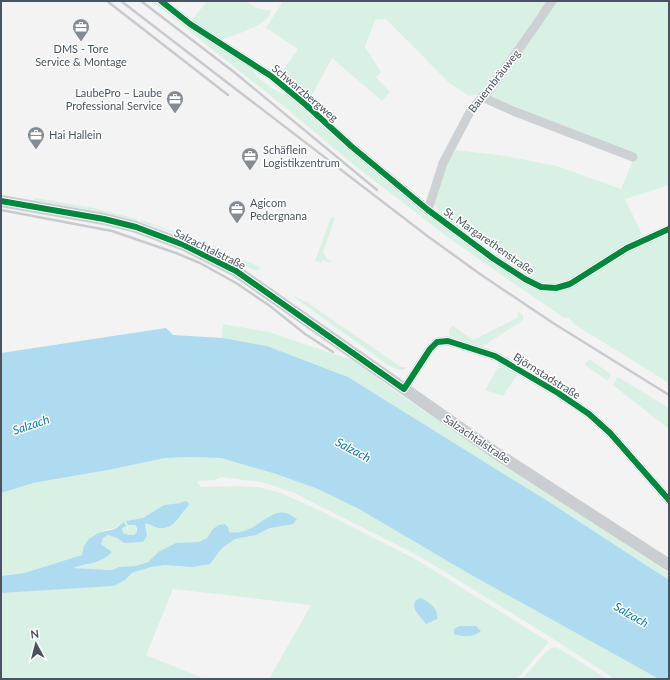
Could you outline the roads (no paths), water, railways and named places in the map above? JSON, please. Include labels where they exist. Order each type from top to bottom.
[{"type":"main road","name":"Salzachtalstraße","points":[[1,201],[104,219],[136,227],[184,245],[236,271],[496,453],[669,565]]},
{"type":"street","name":"Schwarzbergweg","points":[[161,1],[190,24],[271,76],[306,105],[351,146],[428,210]]},
{"type":"street","name":"Bauernbräuweg","points":[[428,210],[443,163],[471,110],[491,88],[552,1]]},
{"type":"street","points":[[482,97],[513,111],[632,157]]},
{"type":"street","name":"St. Margarethenstraße","points":[[428,210],[455,231],[525,279],[537,285],[549,288],[562,287],[570,284],[627,248],[669,229]]},
{"type":"street","name":"Björnstadstraße","points":[[404,389],[430,349],[437,342],[448,341],[495,356],[546,385],[589,414],[610,433],[669,500]]},
{"type":"water","name":"Salzach","points":[[166,328],[173,335],[223,338],[267,346],[348,377],[546,500],[669,580],[669,679],[659,679],[466,572],[359,509],[318,489],[276,474],[221,458],[165,458],[33,483],[1,493],[1,353]]},
{"type":"water","points":[[185,501],[188,502],[189,505],[170,526],[160,528],[145,524],[147,536],[143,542],[124,543],[117,538],[108,535],[103,538],[101,544],[112,552],[103,559],[73,568],[112,570],[119,567],[136,566],[148,562],[158,552],[176,543],[199,542],[207,538],[213,529],[219,525],[225,524],[228,527],[229,532],[238,532],[253,527],[266,518],[279,513],[287,513],[297,519],[293,524],[270,528],[256,535],[235,539],[222,548],[210,564],[193,567],[165,565],[151,567],[132,573],[125,580],[114,586],[1,593],[1,576],[24,573],[82,555],[84,546],[89,539],[98,533],[115,529],[124,522],[126,526],[122,528],[123,533],[134,535],[137,532],[137,528],[135,525],[128,525],[126,521],[143,518],[164,505]]},
{"type":"water","points":[[421,598],[433,606],[437,615],[437,619],[426,624],[415,610],[414,604],[416,600]]},
{"type":"water","points":[[460,626],[476,626],[481,631],[475,635],[468,636],[454,634],[454,629]]},
{"type":"railway","points":[[107,1],[228,95]]},
{"type":"railway","points":[[121,1],[426,235],[480,274],[553,323],[669,395]]},
{"type":"railway","points":[[141,1],[234,72],[377,190]]},
{"type":"railway","points":[[1,210],[112,231],[200,263],[236,283],[270,306],[305,334],[333,352]]},
{"type":"place","name":"DMS - Tore Service & Montage","points":[[81,42]]},
{"type":"place","name":"LaubePro – Laube Professional Service","points":[[175,114]]},
{"type":"place","name":"Hai Hallein","points":[[36,150]]},
{"type":"place","name":"Schäflein Logistikzentrum","points":[[250,171]]},
{"type":"place","name":"Agicom Pedergnana","points":[[237,224]]}]
